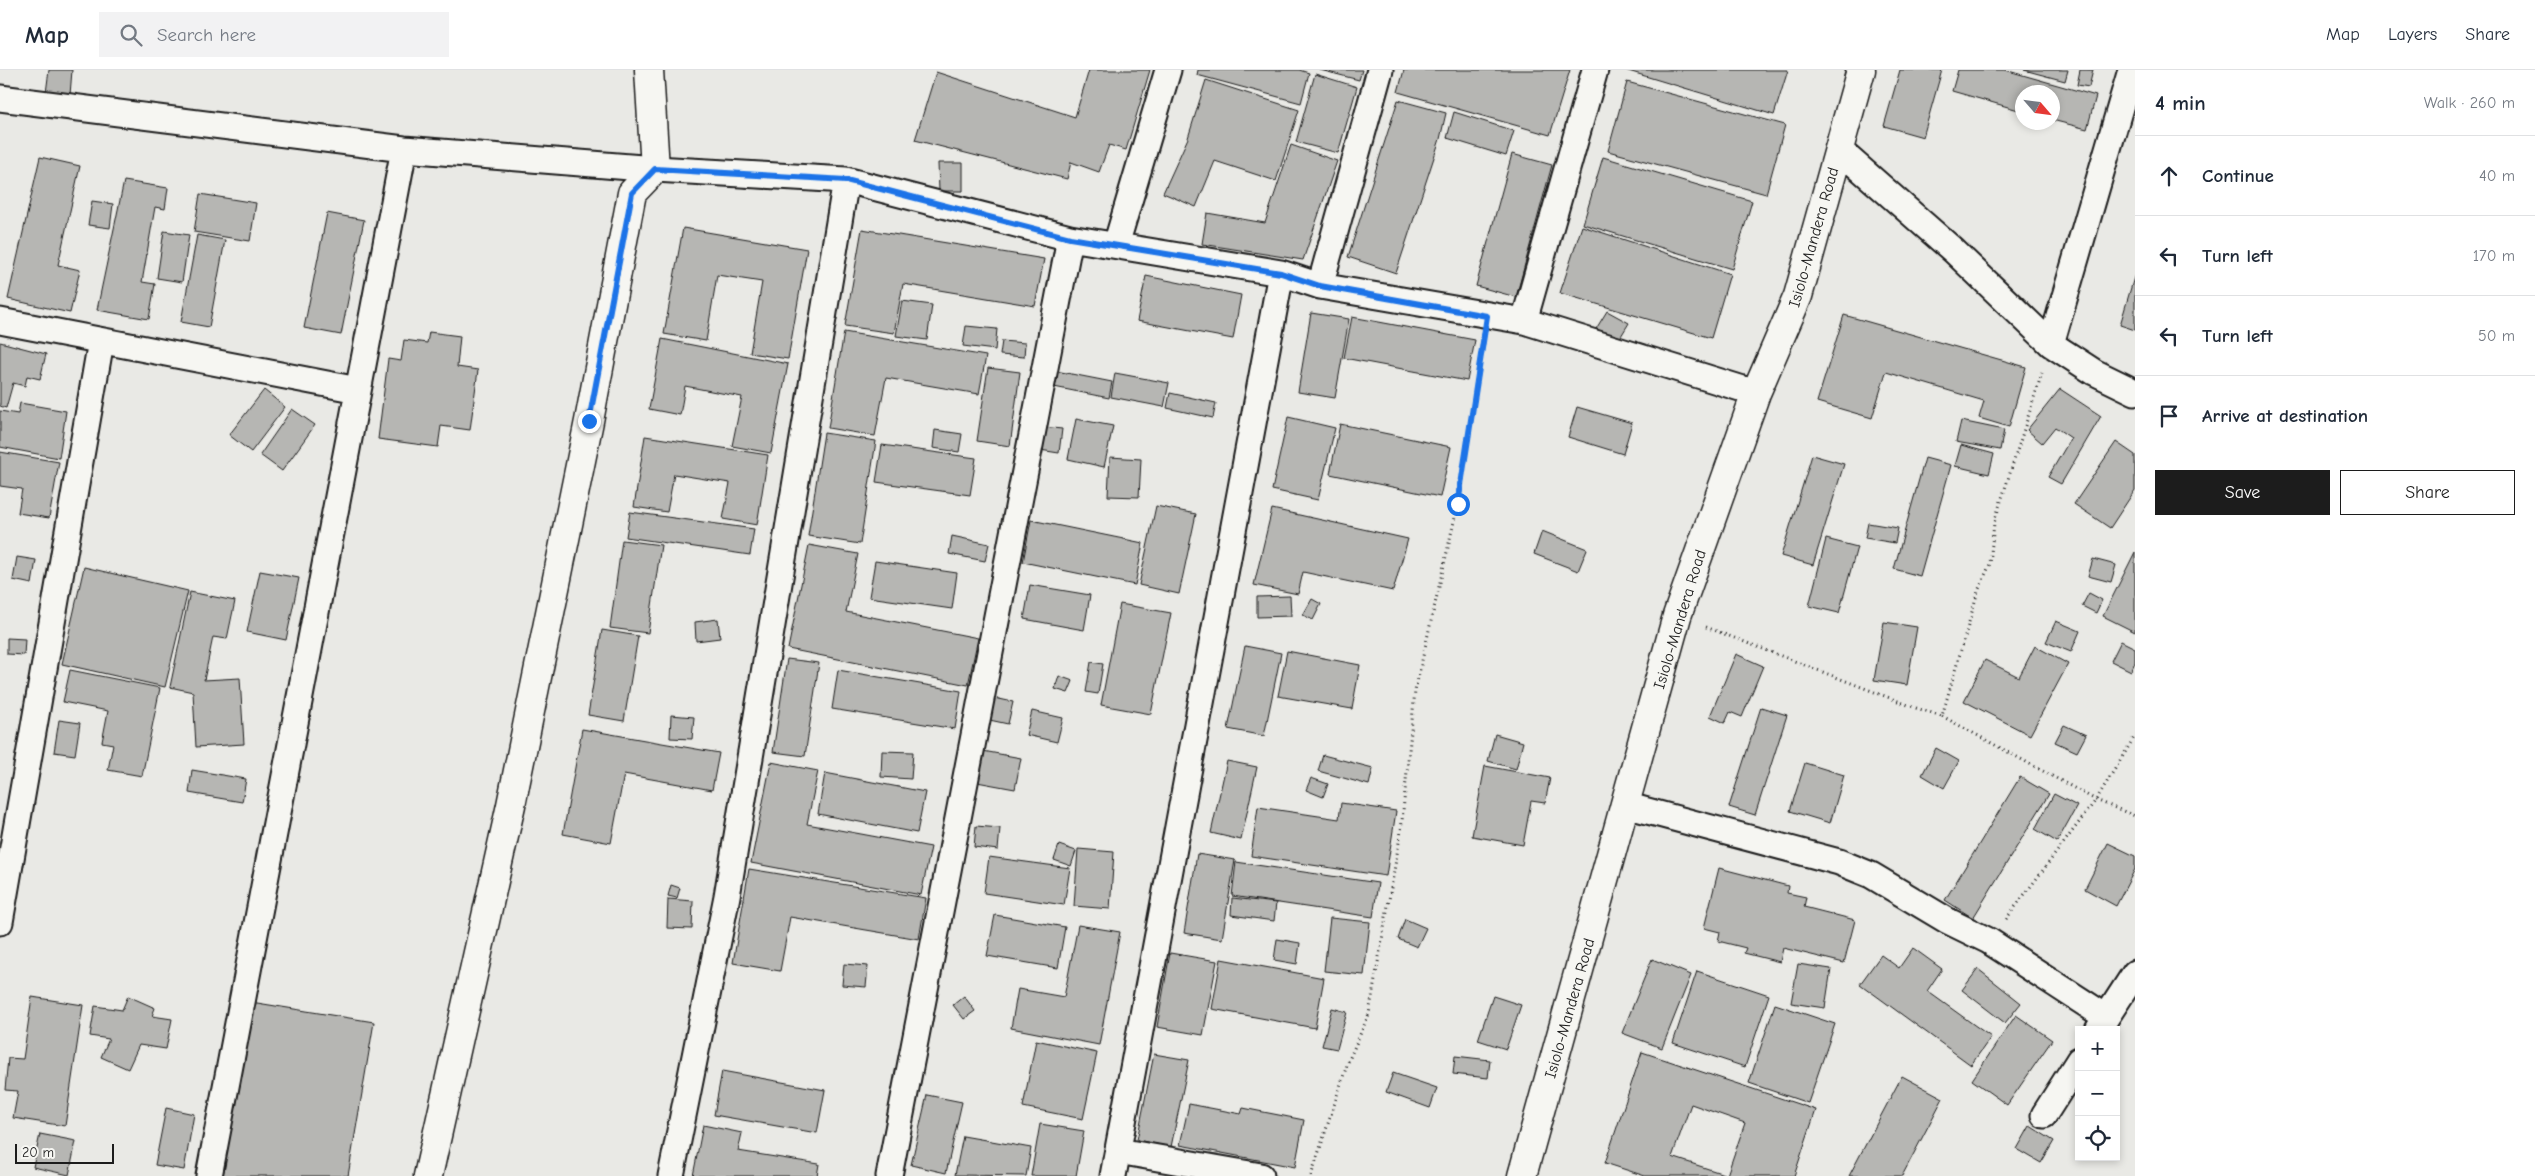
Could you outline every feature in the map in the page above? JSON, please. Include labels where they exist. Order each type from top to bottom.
[{"type":"main road","points":[[428,1176],[513,795],[589,421],[632,193],[655,169],[650,70]]},
{"type":"main road","name":"Isiolo-Mandera Road","points":[[1522,1176],[1677,616],[1756,394],[1798,296],[1861,70]]},
{"type":"street","points":[[1116,245],[1168,70]]},
{"type":"street","points":[[1320,286],[1380,70]]},
{"type":"street","points":[[1524,321],[1595,70]]},
{"type":"street","points":[[2051,344],[2131,70]]},
{"type":"street","points":[[0,98],[404,149],[655,169],[846,180],[1070,238],[1281,273],[1320,286],[1524,321],[1756,394]]},
{"type":"street","points":[[209,1176],[404,149]]},
{"type":"street","points":[[1838,149],[1954,251],[2051,344],[2094,372],[2135,392]]},
{"type":"street","points":[[672,1176],[727,896],[846,180]]},
{"type":"street","points":[[889,1176],[1070,238]]},
{"type":"street","points":[[1112,1176],[1281,273]]},
{"type":"street","points":[[0,321],[358,390]]},
{"type":"street","points":[[0,922],[101,341]]},
{"type":"street","points":[[1625,806],[1839,862],[1871,875],[1948,921],[1989,941],[2102,1024],[2135,973]]},
{"type":"street","points":[[2044,1115],[2075,1066]]},
{"type":"street","points":[[1118,1150],[1261,1176]]},
{"type":"path","points":[[1311,1176],[1348,1062],[1369,1014],[1401,831],[1415,691],[1458,504],[1487,316]]},
{"type":"path","points":[[1942,716],[1978,591],[1990,564],[1994,522],[2043,372],[2094,372]]},
{"type":"path","points":[[1677,616],[1916,708],[1942,716],[2096,800],[2135,816]]},
{"type":"path","points":[[1989,941],[2096,800],[2135,736]]},
{"type":"building","points":[[49,70],[72,70],[70,95],[46,93]]},
{"type":"building","points":[[1089,70],[1150,70],[1126,150],[1109,145],[1099,172],[1071,162],[1067,179],[915,140],[936,72],[1075,117]]},
{"type":"building","points":[[1198,70],[1299,70],[1309,73],[1301,103],[1197,75]]},
{"type":"building","points":[[1320,70],[1362,70],[1359,80]]},
{"type":"building","points":[[1404,70],[1570,70],[1550,135],[1398,92]]},
{"type":"building","points":[[1625,70],[1788,70],[1774,115]]},
{"type":"building","points":[[1900,70],[1942,70],[1923,137],[1884,126]]},
{"type":"building","points":[[1958,70],[2005,70],[2058,85],[2015,85],[2015,109],[1952,91]]},
{"type":"building","points":[[2024,70],[2068,70],[2065,81]]},
{"type":"building","points":[[2080,70],[2093,70],[2089,87],[2077,85]]},
{"type":"building","points":[[1315,74],[1357,87],[1338,153],[1296,142]]},
{"type":"building","points":[[1206,80],[1299,110],[1276,181],[1215,161],[1196,207],[1163,193],[1188,138]]},
{"type":"building","points":[[1627,82],[1785,125],[1766,194],[1608,151]]},
{"type":"building","points":[[2060,86],[2096,96],[2087,129],[2060,122]]},
{"type":"building","points":[[1398,100],[1446,113],[1440,139],[1396,273],[1348,257]]},
{"type":"building","points":[[1454,112],[1514,131],[1506,156],[1447,138]]},
{"type":"building","points":[[1291,145],[1337,161],[1303,260],[1202,244],[1207,213],[1265,223]]},
{"type":"building","points":[[1512,154],[1552,165],[1516,297],[1476,286]]},
{"type":"building","points":[[40,157],[80,166],[58,265],[80,270],[70,313],[8,299]]},
{"type":"building","points":[[1603,157],[1752,201],[1732,269],[1583,224]]},
{"type":"building","points":[[938,163],[963,163],[963,191],[939,191]]},
{"type":"building","points":[[124,181],[168,188],[165,209],[155,207],[142,282],[155,284],[149,319],[97,310]]},
{"type":"building","points":[[200,194],[256,203],[250,241],[194,232]]},
{"type":"building","points":[[92,201],[113,204],[110,228],[88,225]]},
{"type":"building","points":[[327,213],[364,220],[341,335],[304,328]]},
{"type":"building","points":[[1582,226],[1730,274],[1711,338],[1560,293]]},
{"type":"building","points":[[683,228],[807,249],[788,359],[750,353],[762,282],[717,275],[706,341],[664,334]]},
{"type":"building","points":[[862,229],[1044,259],[1035,306],[903,284],[894,333],[845,326]]},
{"type":"building","points":[[164,231],[189,235],[182,282],[157,278]]},
{"type":"building","points":[[197,235],[225,240],[209,327],[181,322]]},
{"type":"building","points":[[2135,274],[2135,330],[2120,325]]},
{"type":"building","points":[[1146,276],[1241,295],[1233,339],[1137,321]]},
{"type":"building","points":[[902,301],[932,305],[927,340],[896,336]]},
{"type":"building","points":[[1607,311],[1629,323],[1618,341],[1596,329]]},
{"type":"building","points":[[1311,313],[1349,319],[1335,398],[1298,392]]},
{"type":"building","points":[[1844,315],[2026,367],[2009,427],[1979,418],[1984,401],[1886,372],[1872,418],[1817,402]]},
{"type":"building","points":[[1352,317],[1475,340],[1467,381],[1344,358]]},
{"type":"building","points":[[966,326],[997,329],[995,350],[963,346]]},
{"type":"building","points":[[429,332],[460,336],[457,367],[478,370],[470,430],[441,426],[438,447],[378,439],[388,359],[401,361],[404,340],[427,343]]},
{"type":"building","points":[[844,332],[986,356],[979,394],[886,378],[875,436],[828,428]]},
{"type":"building","points":[[662,339],[788,364],[771,453],[732,446],[742,397],[685,386],[680,415],[649,409]]},
{"type":"building","points":[[1002,341],[1025,343],[1024,357],[1000,355]]},
{"type":"building","points":[[0,342],[46,354],[40,379],[27,376],[25,386],[13,383],[6,408],[0,406]]},
{"type":"building","points":[[988,368],[1020,372],[1010,446],[977,441]]},
{"type":"building","points":[[1051,370],[1112,382],[1109,398],[1049,386]]},
{"type":"building","points":[[1115,373],[1169,383],[1164,407],[1111,397]]},
{"type":"building","points":[[2060,389],[2101,416],[2061,484],[2048,477],[2071,438],[2055,427],[2042,443],[2027,430]]},
{"type":"building","points":[[264,390],[285,407],[251,452],[229,435]]},
{"type":"building","points":[[1170,393],[1216,403],[1213,418],[1167,408]]},
{"type":"building","points":[[20,403],[66,411],[59,458],[0,447],[0,411],[18,414]]},
{"type":"building","points":[[1577,407],[1632,423],[1623,454],[1568,437]]},
{"type":"building","points":[[292,409],[315,425],[282,471],[260,455]]},
{"type":"building","points":[[1288,417],[1335,428],[1318,500],[1272,490]]},
{"type":"building","points":[[1076,419],[1113,426],[1104,467],[1068,459]]},
{"type":"building","points":[[1961,421],[2004,430],[2000,450],[1956,442]]},
{"type":"building","points":[[1340,424],[1451,447],[1440,497],[1330,474]]},
{"type":"building","points":[[1042,427],[1062,429],[1059,453],[1040,450]]},
{"type":"building","points":[[935,430],[962,434],[959,452],[933,448]]},
{"type":"building","points":[[824,433],[876,441],[860,544],[808,536]]},
{"type":"building","points":[[645,436],[768,455],[757,525],[723,519],[730,483],[674,474],[667,512],[634,507]]},
{"type":"building","points":[[2116,442],[2135,455],[2135,490],[2110,528],[2074,504]]},
{"type":"building","points":[[882,445],[976,458],[970,495],[876,482]]},
{"type":"building","points":[[1961,445],[1994,454],[1989,474],[1955,466]]},
{"type":"building","points":[[0,452],[59,462],[49,518],[18,513],[22,489],[0,486]]},
{"type":"building","points":[[1812,455],[1844,464],[1813,565],[1781,556]]},
{"type":"building","points":[[1110,457],[1141,459],[1139,497],[1108,496]]},
{"type":"building","points":[[1925,458],[1951,465],[1920,576],[1894,569]]},
{"type":"building","points":[[1156,506],[1196,514],[1179,594],[1139,585]]},
{"type":"building","points":[[1272,509],[1408,539],[1393,591],[1303,572],[1298,594],[1254,585]]},
{"type":"building","points":[[630,512],[754,529],[750,555],[626,537]]},
{"type":"building","points":[[1031,520],[1143,543],[1135,585],[1023,562]]},
{"type":"building","points":[[1868,523],[1898,528],[1895,543],[1865,538]]},
{"type":"building","points":[[1542,531],[1587,549],[1578,571],[1534,554]]},
{"type":"building","points":[[952,536],[989,544],[985,561],[949,554]]},
{"type":"building","points":[[1826,539],[1857,547],[1839,613],[1809,606]]},
{"type":"building","points":[[622,540],[661,545],[648,633],[610,628]]},
{"type":"building","points":[[809,545],[858,554],[846,612],[978,638],[968,685],[788,649]]},
{"type":"building","points":[[2135,552],[2135,632],[2103,616]]},
{"type":"building","points":[[17,557],[36,560],[32,584],[13,580]]},
{"type":"building","points":[[2093,559],[2116,565],[2111,582],[2088,576]]},
{"type":"building","points":[[875,561],[957,573],[952,609],[869,597]]},
{"type":"building","points":[[84,567],[188,591],[165,687],[62,664]]},
{"type":"building","points":[[260,571],[299,578],[286,640],[247,632]]},
{"type":"building","points":[[1030,585],[1090,595],[1084,630],[1024,619]]},
{"type":"building","points":[[190,592],[235,601],[227,639],[213,637],[204,680],[240,678],[244,744],[196,747],[193,692],[170,687]]},
{"type":"building","points":[[2089,593],[2102,600],[2096,613],[2082,606]]},
{"type":"building","points":[[1290,596],[1291,616],[1257,617],[1257,597]]},
{"type":"building","points":[[1312,599],[1321,604],[1313,620],[1303,615]]},
{"type":"building","points":[[1120,604],[1171,613],[1151,714],[1101,705]]},
{"type":"building","points":[[718,619],[720,638],[696,641],[695,622]]},
{"type":"building","points":[[2056,621],[2080,631],[2071,652],[2046,642]]},
{"type":"building","points":[[1884,622],[1917,627],[1907,685],[1874,680]]},
{"type":"building","points":[[602,630],[638,636],[624,721],[588,715]]},
{"type":"building","points":[[7,638],[25,639],[24,655],[7,654]]},
{"type":"building","points":[[2121,641],[2135,648],[2135,662],[2131,671],[2111,661]]},
{"type":"building","points":[[1245,646],[1281,653],[1264,736],[1228,729]]},
{"type":"building","points":[[2035,646],[2068,664],[2030,735],[1964,701],[1985,660],[2019,677]]},
{"type":"building","points":[[1287,651],[1360,665],[1352,709],[1278,696]]},
{"type":"building","points":[[1736,654],[1763,666],[1742,717],[1730,712],[1725,723],[1710,716]]},
{"type":"building","points":[[787,659],[819,663],[805,756],[773,752]]},
{"type":"building","points":[[1091,662],[1103,664],[1098,694],[1086,692]]},
{"type":"building","points":[[70,670],[160,688],[142,776],[108,770],[113,744],[102,742],[108,711],[63,702]]},
{"type":"building","points":[[838,670],[961,691],[955,729],[832,709]]},
{"type":"building","points":[[1059,676],[1073,681],[1068,693],[1055,689]]},
{"type":"building","points":[[990,697],[1013,702],[1008,724],[985,719]]},
{"type":"building","points":[[1761,707],[1787,715],[1755,815],[1729,807]]},
{"type":"building","points":[[1032,711],[1063,718],[1057,742],[1026,735]]},
{"type":"building","points":[[671,715],[694,717],[692,739],[670,738]]},
{"type":"building","points":[[59,720],[80,723],[75,755],[54,752]]},
{"type":"building","points":[[2064,725],[2086,735],[2077,752],[2055,742]]},
{"type":"building","points":[[582,729],[719,753],[712,790],[624,774],[611,843],[563,834]]},
{"type":"building","points":[[1495,734],[1523,742],[1516,769],[1488,761]]},
{"type":"building","points":[[1936,748],[1959,761],[1944,788],[1922,775]]},
{"type":"building","points":[[882,751],[913,752],[911,779],[881,777]]},
{"type":"building","points":[[983,751],[1021,758],[1015,789],[977,782]]},
{"type":"building","points":[[1323,755],[1373,768],[1369,785],[1318,771]]},
{"type":"building","points":[[1227,761],[1257,767],[1241,840],[1211,833]]},
{"type":"building","points":[[771,762],[818,771],[807,824],[931,847],[921,895],[751,863]]},
{"type":"building","points":[[1805,763],[1844,775],[1830,823],[1790,811]]},
{"type":"building","points":[[1485,766],[1550,778],[1545,803],[1531,801],[1523,845],[1472,836]]},
{"type":"building","points":[[192,770],[246,779],[242,802],[189,793]]},
{"type":"building","points":[[825,773],[925,792],[917,833],[818,814]]},
{"type":"building","points":[[2020,777],[2049,794],[1973,918],[1945,900]]},
{"type":"building","points":[[1311,778],[1328,784],[1323,797],[1306,790]]},
{"type":"building","points":[[2054,794],[2077,806],[2057,842],[2035,829]]},
{"type":"building","points":[[1341,803],[1396,811],[1386,876],[1251,856],[1258,807],[1339,819]]},
{"type":"building","points":[[976,826],[1000,828],[998,850],[974,847]]},
{"type":"building","points":[[2108,843],[2135,856],[2135,869],[2116,906],[2085,889]]},
{"type":"building","points":[[1059,845],[1076,851],[1071,866],[1054,860]]},
{"type":"building","points":[[1078,849],[1114,852],[1110,909],[1074,906]]},
{"type":"building","points":[[1197,854],[1235,860],[1222,939],[1184,933]]},
{"type":"building","points":[[989,857],[1070,868],[1064,905],[984,893]]},
{"type":"building","points":[[1236,862],[1378,883],[1373,917],[1232,896]]},
{"type":"building","points":[[1719,868],[1788,886],[1787,893],[1806,897],[1804,907],[1855,920],[1844,963],[1783,948],[1780,962],[1744,953],[1746,948],[1718,941],[1720,932],[1704,928]]},
{"type":"building","points":[[749,869],[926,898],[919,939],[790,917],[780,971],[733,963]]},
{"type":"building","points":[[671,885],[680,888],[677,898],[668,896]]},
{"type":"building","points":[[1232,898],[1276,903],[1274,921],[1231,915]]},
{"type":"building","points":[[668,899],[693,901],[692,929],[667,928]]},
{"type":"building","points":[[995,915],[1065,927],[1058,968],[987,956]]},
{"type":"building","points":[[1330,918],[1370,922],[1364,975],[1324,971]]},
{"type":"building","points":[[1405,919],[1426,928],[1417,947],[1398,939]]},
{"type":"building","points":[[1078,925],[1120,932],[1099,1045],[1011,1028],[1018,989],[1064,997]]},
{"type":"building","points":[[1277,939],[1300,943],[1297,964],[1274,960]]},
{"type":"building","points":[[1913,948],[1942,969],[1927,991],[1991,1037],[1971,1065],[1860,984],[1881,955],[1899,968]]},
{"type":"building","points":[[1170,953],[1217,961],[1203,1035],[1157,1027]]},
{"type":"building","points":[[1221,959],[1324,978],[1315,1028],[1212,1009]]},
{"type":"building","points":[[1652,959],[1691,975],[1662,1048],[1622,1033]]},
{"type":"building","points":[[844,964],[868,966],[866,987],[842,985]]},
{"type":"building","points":[[1798,964],[1831,969],[1825,1008],[1791,1003]]},
{"type":"building","points":[[1978,969],[2021,1003],[2005,1023],[1962,990]]},
{"type":"building","points":[[1697,971],[1769,995],[1745,1067],[1673,1043]]},
{"type":"building","points":[[128,996],[155,1008],[152,1016],[172,1019],[166,1049],[139,1045],[128,1069],[101,1057],[109,1039],[90,1036],[95,1006],[122,1010]]},
{"type":"building","points":[[964,996],[975,1011],[964,1019],[953,1005]]},
{"type":"building","points":[[1493,996],[1521,1005],[1506,1049],[1478,1040]]},
{"type":"building","points":[[32,997],[83,1005],[65,1126],[13,1118],[18,1091],[5,1090],[8,1058],[23,1059]]},
{"type":"building","points":[[251,1002],[374,1022],[348,1176],[223,1176]]},
{"type":"building","points":[[1775,1004],[1835,1024],[1808,1103],[1749,1083]]},
{"type":"building","points":[[1332,1008],[1347,1012],[1337,1049],[1322,1046]]},
{"type":"building","points":[[2016,1015],[2052,1040],[2007,1105],[1972,1080]]},
{"type":"building","points":[[1036,1040],[1097,1053],[1083,1119],[1023,1107]]},
{"type":"building","points":[[1642,1052],[1816,1110],[1794,1176],[1645,1176],[1605,1163]],"holes":[[[1691,1104],[1745,1123],[1727,1175],[1672,1157]]]},
{"type":"building","points":[[1154,1054],[1189,1060],[1171,1147],[1137,1140]]},
{"type":"building","points":[[1455,1056],[1490,1060],[1488,1078],[1453,1074]]},
{"type":"building","points":[[722,1071],[825,1090],[817,1133],[714,1115]]},
{"type":"building","points":[[1393,1073],[1437,1088],[1430,1108],[1386,1092]]},
{"type":"building","points":[[1902,1076],[1943,1098],[1902,1176],[1849,1176]]},
{"type":"building","points":[[927,1095],[962,1102],[946,1173],[911,1165]]},
{"type":"building","points":[[1189,1104],[1241,1114],[1243,1108],[1304,1120],[1295,1167],[1180,1145]]},
{"type":"building","points":[[166,1108],[194,1114],[184,1170],[155,1165]]},
{"type":"building","points":[[1040,1124],[1084,1131],[1076,1176],[1031,1176]]},
{"type":"building","points":[[703,1125],[742,1133],[738,1151],[819,1164],[817,1176],[693,1176]]},
{"type":"building","points":[[2030,1126],[2054,1141],[2041,1163],[2017,1149]]},
{"type":"building","points":[[40,1134],[76,1141],[69,1175],[33,1167]]},
{"type":"building","points":[[963,1136],[1031,1148],[1026,1176],[955,1175]]},
{"type":"route","points":[[589,421],[632,193],[655,169],[846,180],[1070,238],[1281,273],[1320,286],[1487,316],[1458,504]]}]
